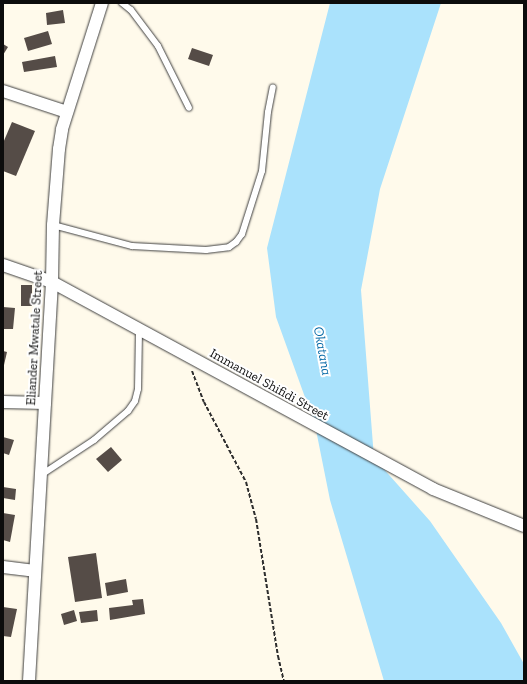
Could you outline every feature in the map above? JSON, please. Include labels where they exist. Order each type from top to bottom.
[{"type":"street","name":"Eliander Mwatale Street","points":[[29,681],[52,282],[53,225],[60,139],[67,112],[102,3]]},
{"type":"street","points":[[3,91],[67,112]]},
{"type":"street","name":"Immanuel Shifidi Street","points":[[3,265],[52,282],[434,489],[524,526]]},
{"type":"street","points":[[3,402],[45,404]]},
{"type":"street","points":[[3,567],[35,571]]},
{"type":"lane","points":[[122,3],[132,10],[158,46],[189,108]]},
{"type":"lane","points":[[53,225],[132,246],[206,250],[229,247],[236,242],[242,234],[262,170],[268,112],[273,87]]},
{"type":"lane","points":[[41,475],[94,440],[128,411],[134,401],[138,388],[139,330]]},
{"type":"path","points":[[185,355],[204,402],[246,482],[256,519],[278,656],[284,681]]},
{"type":"water","name":"Okatana","points":[[330,3],[441,3],[380,189],[361,290],[374,458],[430,521],[501,623],[524,664],[524,681],[384,681],[330,500],[315,425],[276,317],[267,248]]},
{"type":"building","points":[[63,10],[65,23],[47,25],[46,13]]},
{"type":"building","points":[[48,31],[52,44],[28,51],[24,38]]},
{"type":"building","points":[[3,44],[8,47],[3,55]]},
{"type":"building","points":[[192,48],[213,55],[209,66],[188,59]]},
{"type":"building","points":[[55,56],[57,67],[24,72],[22,62]]},
{"type":"building","points":[[12,122],[35,131],[16,176],[3,171],[3,143]]},
{"type":"building","points":[[21,285],[32,285],[32,306],[21,306]]},
{"type":"building","points":[[3,307],[15,308],[13,329],[3,329]]},
{"type":"building","points":[[3,351],[7,352],[4,365],[3,365]]},
{"type":"building","points":[[3,437],[14,440],[9,455],[3,453]]},
{"type":"building","points":[[111,447],[122,460],[108,472],[96,459]]},
{"type":"building","points":[[3,487],[16,489],[15,500],[3,498]]},
{"type":"building","points":[[3,513],[15,515],[10,542],[3,540]]},
{"type":"building","points":[[96,553],[102,598],[75,602],[68,557]]},
{"type":"building","points":[[126,579],[128,592],[107,596],[105,583]]},
{"type":"building","points":[[143,599],[145,614],[110,620],[109,608],[133,605],[132,600]]},
{"type":"building","points":[[3,607],[17,609],[11,637],[3,636]]},
{"type":"building","points":[[74,610],[77,621],[64,625],[61,614]]},
{"type":"building","points":[[97,610],[98,621],[81,623],[79,612]]}]
